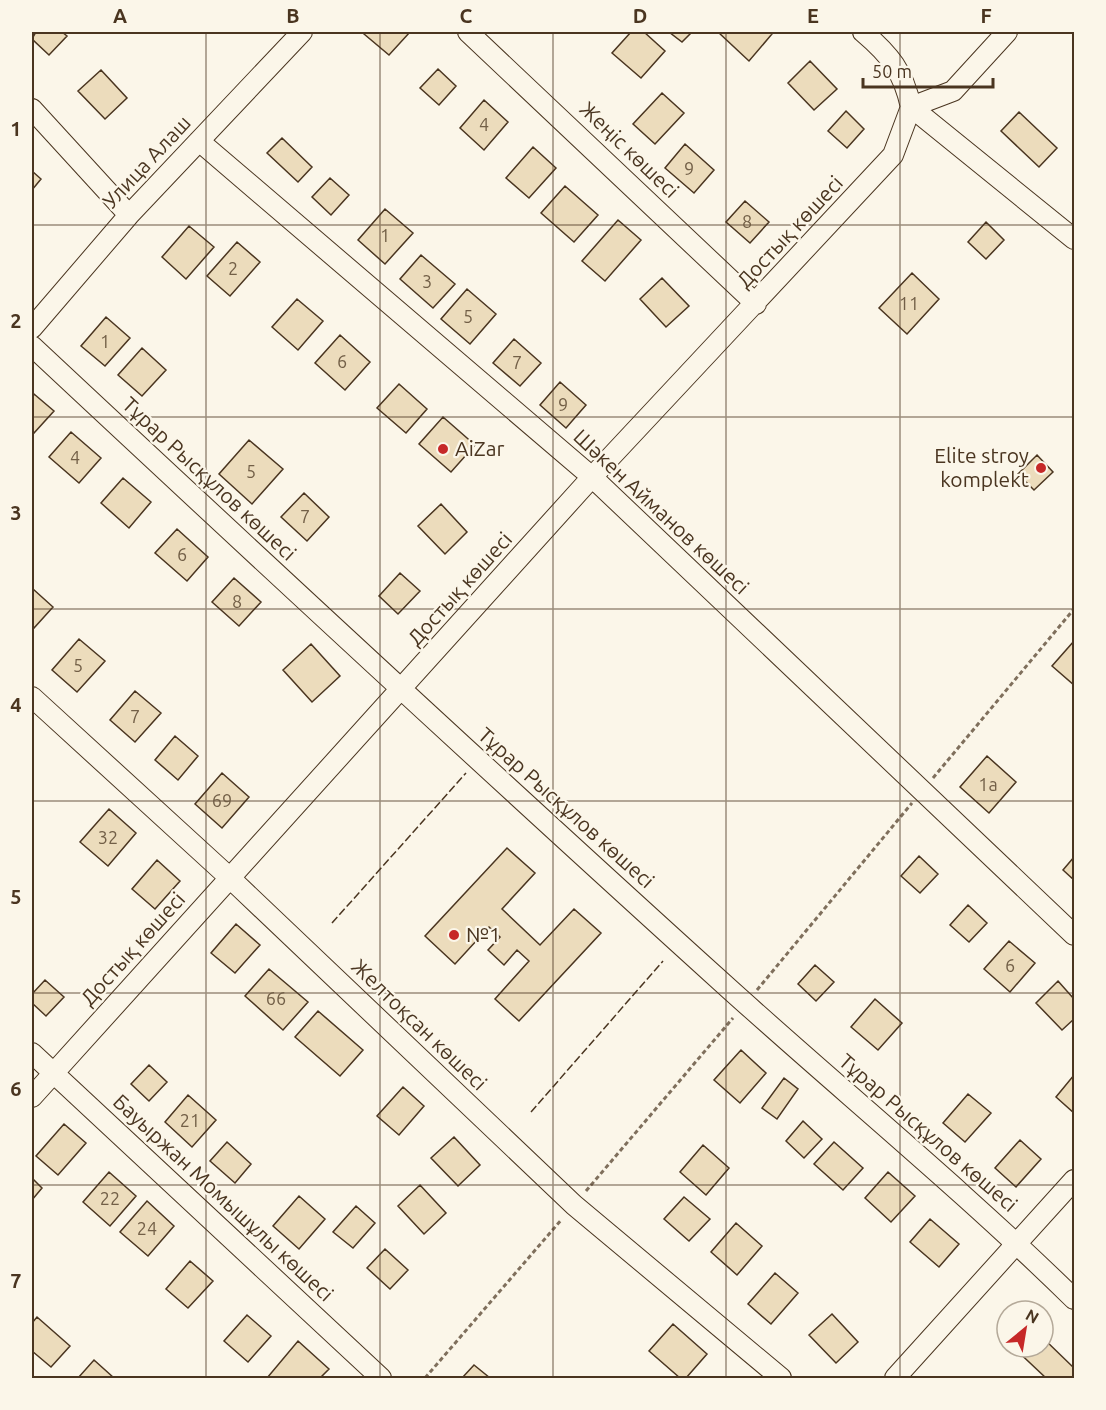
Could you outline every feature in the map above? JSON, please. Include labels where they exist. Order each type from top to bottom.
[{"type":"street","name":"Улица Алаш","points":[[32,328],[129,215],[302,32]]},
{"type":"street","name":"Жеңіс көшесі","points":[[468,32],[756,304]]},
{"type":"street","points":[[863,32],[882,48],[905,81],[911,107],[1074,239]]},
{"type":"street","points":[[911,107],[952,91],[1007,32]]},
{"type":"street","name":"Достық көшесі","points":[[32,1097],[592,477],[756,304],[892,155],[911,107]]},
{"type":"street","points":[[32,109],[129,215]]},
{"type":"street","name":"Шәкен Айманов көшесі","points":[[199,141],[592,477],[1074,935]]},
{"type":"street","name":"Тұрар Рысқұлов көшесі","points":[[32,346],[400,691],[746,1004],[1017,1244],[1074,1299]]},
{"type":"street","name":"Желтоқсан көшесі","points":[[32,697],[230,878],[574,1205],[781,1378]]},
{"type":"street","name":"Бауыржан Момышұлы көшесі","points":[[32,1053],[381,1378]]},
{"type":"street","points":[[894,1378],[1074,1180]]},
{"type":"building","points":[[36,32],[62,32],[67,36],[49,55],[32,39]]},
{"type":"building","points":[[366,32],[410,32],[389,55],[364,34]]},
{"type":"building","points":[[631,32],[644,32],[665,51],[641,78],[612,53]]},
{"type":"building","points":[[669,32],[692,32],[682,42]]},
{"type":"building","points":[[718,32],[769,32],[772,34],[749,61]]},
{"type":"building","points":[[810,61],[837,89],[814,110],[788,83]]},
{"type":"building","points":[[438,69],[456,86],[439,105],[420,88]]},
{"type":"building","points":[[101,70],[127,98],[105,119],[78,91]]},
{"type":"building","points":[[662,93],[684,113],[655,144],[633,124]]},
{"type":"building","points":[[484,100],[508,122],[484,150],[460,128]]},
{"type":"building","points":[[846,111],[864,129],[847,148],[828,131]]},
{"type":"building","points":[[1019,112],[1057,148],[1039,167],[1001,131]]},
{"type":"building","points":[[282,138],[312,167],[298,182],[267,153]]},
{"type":"building","points":[[685,144],[714,170],[694,193],[665,168]]},
{"type":"building","points":[[533,147],[556,168],[529,198],[506,178]]},
{"type":"building","points":[[32,171],[41,179],[32,190]]},
{"type":"building","points":[[330,178],[349,195],[331,215],[312,197]]},
{"type":"building","points":[[565,186],[598,215],[574,242],[541,213]]},
{"type":"building","points":[[745,201],[769,222],[750,243],[726,222]]},
{"type":"building","points":[[385,209],[413,233],[385,264],[358,240]]},
{"type":"building","points":[[618,220],[641,240],[605,281],[582,261]]},
{"type":"building","points":[[986,222],[1004,240],[986,259],[968,242]]},
{"type":"building","points":[[189,226],[214,247],[186,279],[162,257]]},
{"type":"building","points":[[237,242],[260,262],[230,296],[207,276]]},
{"type":"building","points":[[421,255],[455,284],[433,308],[400,279]]},
{"type":"building","points":[[912,273],[939,299],[907,334],[879,308]]},
{"type":"building","points":[[662,278],[689,306],[666,327],[640,299]]},
{"type":"building","points":[[467,289],[496,314],[470,344],[441,319]]},
{"type":"building","points":[[297,299],[323,321],[298,350],[272,327]]},
{"type":"building","points":[[106,317],[130,338],[105,366],[81,346]]},
{"type":"building","points":[[340,335],[370,362],[345,390],[315,363]]},
{"type":"building","points":[[514,339],[541,363],[520,386],[493,363]]},
{"type":"building","points":[[142,348],[166,370],[142,396],[118,375]]},
{"type":"building","points":[[560,382],[586,405],[566,428],[540,405]]},
{"type":"building","points":[[399,384],[427,409],[406,433],[377,408]]},
{"type":"building","points":[[34,394],[54,411],[34,433],[32,430],[32,397]]},
{"type":"building","points":[[443,417],[475,445],[451,472],[419,444]]},
{"type":"building","points":[[71,432],[101,458],[79,483],[49,457]]},
{"type":"building","points":[[249,440],[283,469],[252,504],[219,474]]},
{"type":"building","points":[[1037,455],[1053,472],[1034,490],[1018,474]]},
{"type":"building","points":[[123,478],[151,502],[129,528],[101,503]]},
{"type":"building","points":[[304,493],[329,517],[307,541],[281,517]]},
{"type":"building","points":[[441,504],[467,532],[445,554],[418,526]]},
{"type":"building","points":[[177,529],[208,557],[187,581],[155,553]]},
{"type":"building","points":[[400,573],[420,591],[398,614],[379,596]]},
{"type":"building","points":[[234,578],[261,602],[239,626],[212,602]]},
{"type":"building","points":[[33,589],[53,607],[34,628],[32,625]]},
{"type":"building","points":[[79,639],[105,661],[77,692],[52,670]]},
{"type":"building","points":[[1074,641],[1074,685],[1052,666]]},
{"type":"building","points":[[311,644],[340,676],[312,702],[283,670]]},
{"type":"building","points":[[135,691],[161,713],[135,742],[110,720]]},
{"type":"building","points":[[175,736],[198,756],[178,780],[155,760]]},
{"type":"building","points":[[987,756],[1016,782],[989,813],[960,787]]},
{"type":"building","points":[[222,773],[249,797],[222,828],[195,804]]},
{"type":"building","points":[[109,809],[136,833],[108,866],[80,842]]},
{"type":"building","name":"№1","points":[[507,848],[535,873],[502,909],[540,945],[574,909],[601,933],[519,1021],[495,999],[529,961],[517,950],[504,965],[488,950],[500,937],[489,927],[455,964],[425,936]]},
{"type":"building","points":[[919,856],[938,874],[920,893],[901,876]]},
{"type":"building","points":[[1074,857],[1074,880],[1063,870]]},
{"type":"building","points":[[157,860],[180,881],[155,909],[132,889]]},
{"type":"building","points":[[968,905],[987,923],[969,942],[950,925]]},
{"type":"building","points":[[236,924],[260,945],[235,973],[211,953]]},
{"type":"building","points":[[1009,941],[1035,963],[1010,992],[984,969]]},
{"type":"building","points":[[815,965],[834,982],[816,1001],[798,984]]},
{"type":"building","points":[[269,969],[308,1002],[283,1030],[245,996]]},
{"type":"building","points":[[45,980],[64,997],[46,1016],[32,1003],[32,994]]},
{"type":"building","points":[[1058,981],[1074,999],[1074,1019],[1062,1030],[1036,1003]]},
{"type":"building","points":[[875,999],[902,1023],[878,1050],[851,1027]]},
{"type":"building","points":[[318,1011],[363,1050],[340,1076],[295,1037]]},
{"type":"building","points":[[741,1050],[766,1073],[740,1103],[714,1080]]},
{"type":"building","points":[[149,1065],[167,1082],[149,1101],[131,1084]]},
{"type":"building","points":[[1074,1075],[1074,1113],[1056,1097]]},
{"type":"building","points":[[784,1078],[798,1089],[777,1119],[762,1108]]},
{"type":"building","points":[[403,1087],[424,1106],[399,1135],[377,1116]]},
{"type":"building","points":[[968,1094],[991,1113],[965,1142],[943,1123]]},
{"type":"building","points":[[188,1095],[216,1120],[192,1147],[165,1122]]},
{"type":"building","points":[[803,1121],[822,1139],[804,1158],[786,1141]]},
{"type":"building","points":[[64,1124],[86,1143],[58,1175],[36,1156]]},
{"type":"building","points":[[454,1137],[480,1165],[458,1186],[431,1158]]},
{"type":"building","points":[[1020,1140],[1041,1159],[1016,1187],[995,1168]]},
{"type":"building","points":[[227,1142],[251,1164],[235,1183],[210,1161]]},
{"type":"building","points":[[834,1142],[863,1168],[843,1190],[814,1164]]},
{"type":"building","points":[[703,1145],[729,1168],[706,1195],[680,1172]]},
{"type":"building","points":[[109,1172],[136,1196],[110,1226],[83,1202]]},
{"type":"building","points":[[888,1172],[915,1196],[891,1222],[865,1198]]},
{"type":"building","points":[[32,1178],[42,1188],[32,1200]]},
{"type":"building","points":[[420,1185],[446,1213],[424,1234],[398,1206]]},
{"type":"building","points":[[299,1196],[325,1219],[299,1249],[273,1226]]},
{"type":"building","points":[[684,1197],[710,1219],[689,1241],[664,1219]]},
{"type":"building","points":[[147,1201],[174,1226],[148,1256],[120,1232]]},
{"type":"building","points":[[356,1206],[375,1223],[353,1248],[333,1232]]},
{"type":"building","points":[[930,1219],[959,1244],[939,1267],[910,1242]]},
{"type":"building","points":[[736,1223],[762,1246],[737,1275],[711,1252]]},
{"type":"building","points":[[385,1249],[408,1270],[390,1289],[367,1268]]},
{"type":"building","points":[[190,1261],[213,1281],[188,1308],[166,1289]]},
{"type":"building","points":[[775,1273],[798,1293],[771,1324],[748,1304]]},
{"type":"building","points":[[832,1314],[858,1342],[836,1363],[809,1335]]},
{"type":"building","points":[[247,1315],[271,1336],[248,1362],[224,1341]]},
{"type":"building","points":[[37,1317],[70,1346],[51,1367],[32,1351],[32,1323]]},
{"type":"building","points":[[673,1324],[707,1354],[686,1378],[680,1378],[649,1351]]},
{"type":"building","points":[[298,1341],[329,1369],[320,1378],[267,1378]]},
{"type":"building","points":[[1055,1350],[1074,1368],[1074,1378],[1046,1378],[1026,1359],[1055,1359]]},
{"type":"building","points":[[94,1360],[114,1378],[78,1378]]},
{"type":"building","points":[[474,1365],[490,1378],[462,1378]]},
{"type":"fence","points":[[332,923],[466,773]]},
{"type":"fence","points":[[531,1112],[663,961]]},
{"type":"place","name":"AiZar","points":[[443,449]]},
{"type":"place","name":"Elite stroy komplekt","points":[[1041,468]]},
{"type":"place","name":"№1","points":[[454,935]]}]
